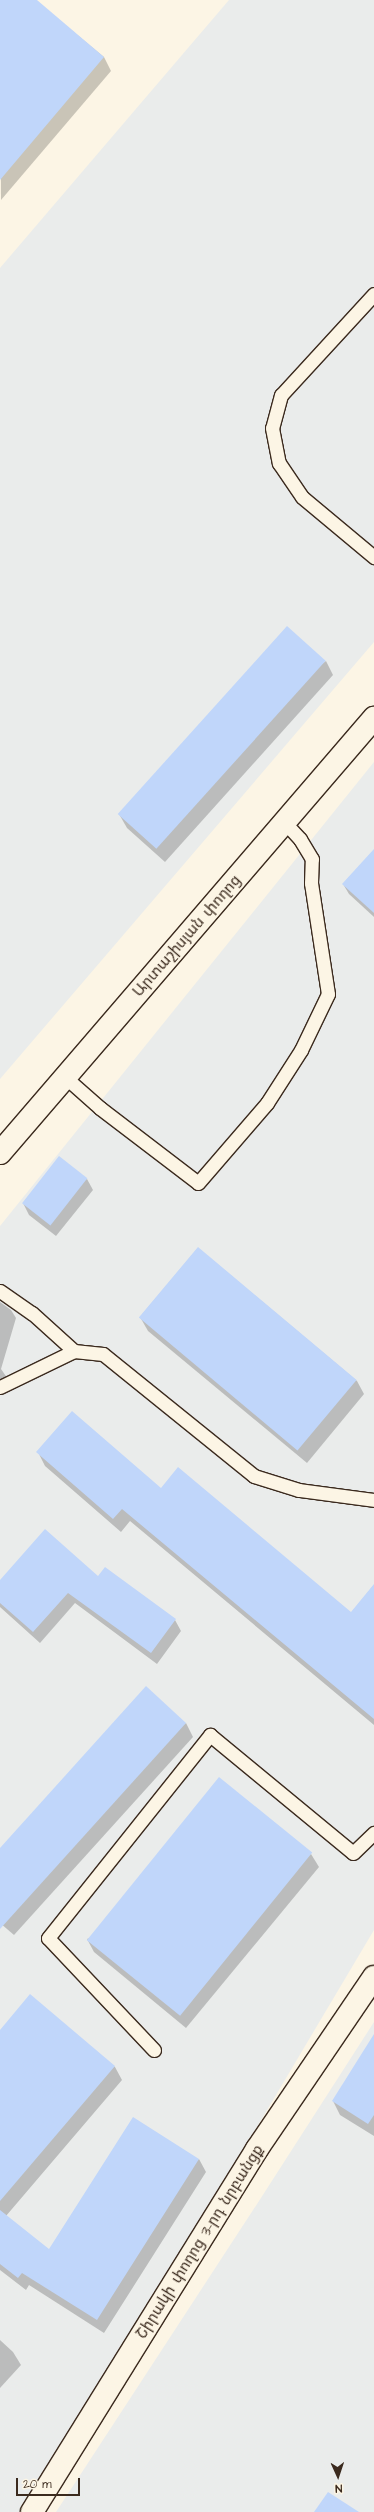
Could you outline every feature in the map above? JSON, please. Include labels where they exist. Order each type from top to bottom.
[{"type":"street","name":"Արտաշիսյան փողոց","points":[[0,1153],[374,718]]},
{"type":"street","name":"Շիրակի փողոց 3-րդ նրբանցք","points":[[32,2512],[257,2149],[374,1976]]},
{"type":"lane","points":[[374,294],[281,395],[272,428],[279,464],[302,497],[374,557]]},
{"type":"lane","points":[[65,1077],[100,1108],[198,1184],[267,1103],[301,1050],[328,994],[311,883],[312,859],[300,839],[284,822]]},
{"type":"lane","points":[[0,1291],[32,1313],[74,1351]]},
{"type":"lane","points":[[0,1387],[74,1351],[103,1354],[254,1476],[299,1490],[374,1500]]},
{"type":"lane","points":[[154,2050],[48,1938],[210,1735],[353,1853],[374,1833]]},
{"type":"shaded area","points":[[229,0],[374,0],[374,642],[0,1079],[0,268]]},
{"type":"shaded area","points":[[374,762],[374,1930],[109,2376],[25,2512],[0,2512],[0,1226]]},
{"type":"shaded area","points":[[374,2022],[374,2512],[56,2512],[259,2201]]},
{"type":"building","points":[[0,0],[37,0],[104,57],[0,180]]},
{"type":"building","points":[[287,626],[326,661],[156,849],[118,814]]},
{"type":"building","points":[[374,849],[374,913],[342,884]]},
{"type":"building","points":[[59,1156],[87,1178],[50,1225],[22,1203]]},
{"type":"building","points":[[198,1247],[357,1380],[297,1451],[139,1317]]},
{"type":"building","points":[[72,1411],[161,1488],[178,1467],[351,1612],[374,1584],[374,1719],[122,1509],[113,1519],[36,1452]]},
{"type":"building","points":[[45,1529],[98,1576],[105,1567],[176,1619],[151,1653],[68,1593],[33,1632],[0,1603],[0,1580]]},
{"type":"building","points":[[146,1686],[186,1723],[0,1929],[0,1848]]},
{"type":"building","points":[[219,1777],[312,1853],[180,2016],[87,1940]]},
{"type":"building","points":[[30,1994],[115,2066],[0,2201],[0,2030]]},
{"type":"building","points":[[374,2034],[374,2115],[368,2124],[332,2101]]},
{"type":"building","points":[[133,2117],[199,2159],[97,2320],[22,2273],[18,2278],[0,2264],[0,2210],[49,2249]]},
{"type":"building","points":[[328,2492],[359,2512],[314,2512]]}]
